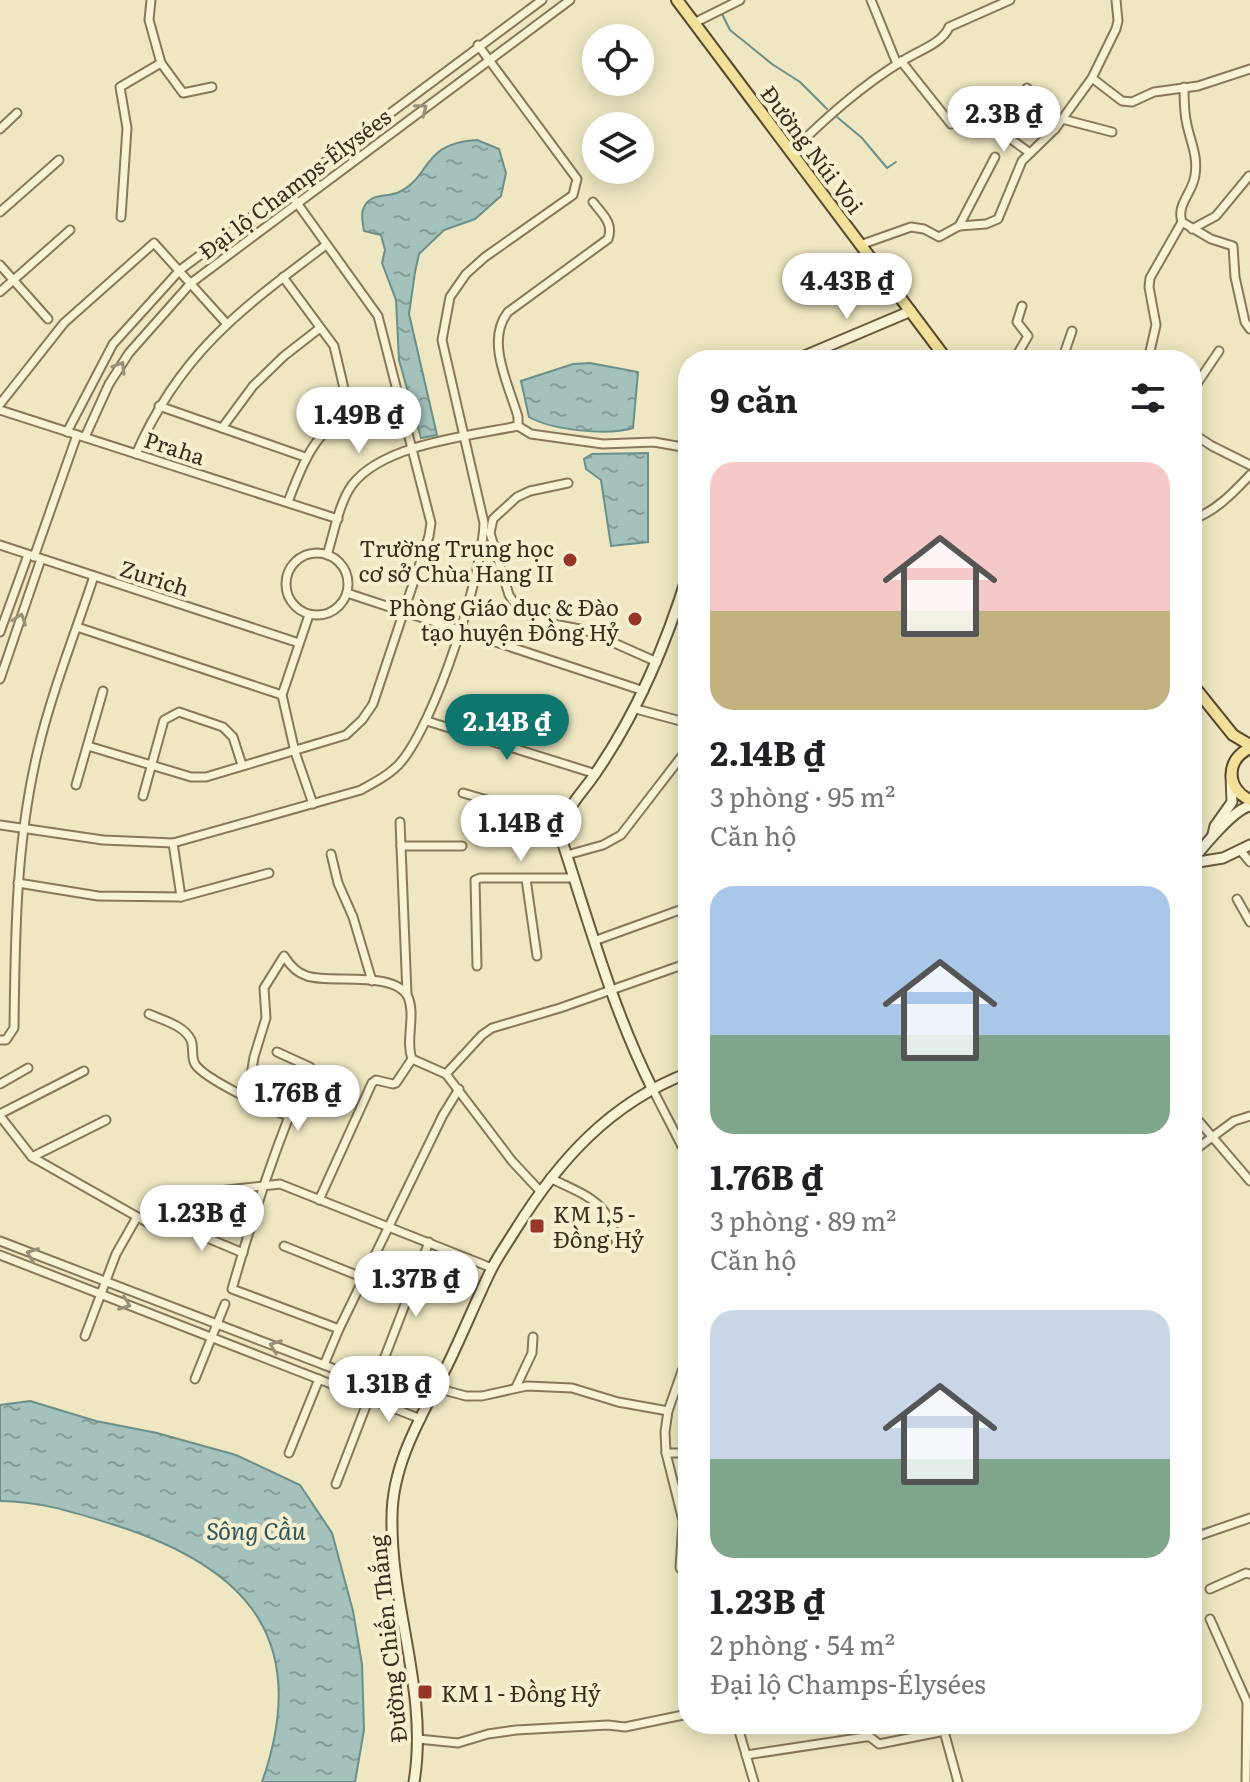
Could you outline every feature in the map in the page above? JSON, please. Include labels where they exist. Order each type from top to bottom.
[{"type":"main road","name":"Đường Núi Voi","points":[[677,0],[940,350]]},
{"type":"main road","points":[[826,350],[911,311]]},
{"type":"main road","points":[[652,1088],[625,1032],[561,833],[562,822],[636,709],[678,602]]},
{"type":"main road","points":[[1202,696],[1233,735],[1250,747],[1240,753],[1232,770],[1235,789],[1250,803],[1240,808],[1222,830],[1213,834]]},
{"type":"main road","points":[[1202,849],[1232,802],[1232,770],[1236,750],[1233,735]]},
{"type":"main road","points":[[1202,861],[1223,858],[1250,845]]},
{"type":"main road","name":"Đường Chiến Thắng","points":[[414,1782],[418,1739],[414,1688],[393,1556],[392,1517],[398,1470],[426,1404],[492,1268],[540,1191],[567,1156],[590,1135],[652,1088],[678,1077]]},
{"type":"street","points":[[151,0],[149,20],[161,63],[183,93],[212,87]]},
{"type":"street","name":"Đại lộ Champs-Élysées","points":[[67,432],[113,344],[180,270],[542,0]]},
{"type":"street","name":"Đại lộ Champs-Élysées","points":[[0,632],[34,557],[81,436],[109,384],[129,353],[191,283],[570,0]]},
{"type":"street","points":[[694,23],[740,0]]},
{"type":"street","points":[[871,0],[899,63],[951,124]]},
{"type":"street","points":[[791,152],[841,105],[899,63],[946,35],[949,27],[1010,0]]},
{"type":"street","points":[[860,245],[911,227],[924,229],[939,237],[959,226],[986,224],[998,219],[1022,161],[1055,129],[1092,78],[1116,29],[1116,0]]},
{"type":"street","points":[[0,825],[103,840],[173,843],[361,790],[401,762],[427,721],[459,630],[483,544],[484,523],[442,340],[450,297],[466,274],[485,257],[573,195],[577,179],[478,45]]},
{"type":"street","points":[[121,217],[127,128],[120,87],[161,63]]},
{"type":"street","points":[[1092,78],[1127,102],[1154,92],[1198,86],[1250,69]]},
{"type":"street","points":[[1150,350],[1156,325],[1150,278],[1182,222],[1180,212],[1192,187],[1196,164],[1193,140],[1188,129],[1184,87]]},
{"type":"street","points":[[1027,88],[1022,103],[1055,129]]},
{"type":"street","points":[[0,129],[17,113]]},
{"type":"street","points":[[1062,119],[1112,132]]},
{"type":"street","points":[[997,129],[1030,153]]},
{"type":"street","points":[[959,226],[995,157]]},
{"type":"street","points":[[0,212],[59,160]]},
{"type":"street","points":[[1192,229],[1212,220],[1249,176]]},
{"type":"street","points":[[88,746],[191,777],[206,777],[346,735],[373,704],[431,523],[378,316],[287,189]]},
{"type":"street","points":[[518,426],[497,341],[500,322],[508,312],[608,239],[611,230],[609,223],[593,202]]},
{"type":"street","points":[[1182,222],[1211,239],[1233,246],[1235,277],[1246,296],[1245,322],[1250,329]]},
{"type":"street","points":[[0,292],[70,230]]},
{"type":"street","points":[[0,404],[64,323],[154,243],[226,323]]},
{"type":"street","points":[[136,454],[176,379],[226,323],[326,245]]},
{"type":"street","points":[[0,265],[48,319]]},
{"type":"street","points":[[283,277],[334,346],[350,414]]},
{"type":"street","points":[[1020,350],[1028,336],[1017,322],[1022,306]]},
{"type":"street","points":[[222,428],[253,386],[320,328]]},
{"type":"street","points":[[1065,350],[1072,331]]},
{"type":"street","points":[[1202,376],[1219,351]]},
{"type":"street","points":[[288,502],[305,457],[324,434],[350,414],[399,400]]},
{"type":"street","points":[[159,406],[305,457]]},
{"type":"street","name":"Praha","points":[[0,410],[338,519]]},
{"type":"street","points":[[327,555],[350,488],[367,468],[411,449],[518,426],[531,434],[603,444],[654,442],[678,446]]},
{"type":"street","points":[[1202,440],[1250,465]]},
{"type":"street","points":[[1202,515],[1223,503],[1250,475]]},
{"type":"street","points":[[568,483],[517,497],[493,519],[490,533],[509,595],[517,607],[538,621],[585,630],[657,662]]},
{"type":"street","name":"Zurich","points":[[0,545],[299,643]]},
{"type":"street","points":[[308,554],[327,555],[336,559],[347,575],[347,593],[337,609],[328,614],[309,615],[299,611],[286,594],[287,572],[292,564],[308,554]]},
{"type":"street","name":"Đại lộ Champs-Élysées","points":[[0,679],[34,557]]},
{"type":"street","points":[[0,1040],[6,1040],[14,1028],[18,883],[38,751],[94,576]]},
{"type":"street","points":[[347,593],[644,691]]},
{"type":"street","points":[[309,615],[282,695],[295,752],[313,804]]},
{"type":"street","points":[[77,627],[282,695]]},
{"type":"street","points":[[76,785],[103,691]]},
{"type":"street","points":[[636,709],[678,720]]},
{"type":"street","points":[[143,796],[164,720],[179,712],[223,727],[233,737],[242,765]]},
{"type":"street","points":[[427,721],[596,774]]},
{"type":"street","points":[[567,855],[603,845],[621,835],[678,761]]},
{"type":"street","points":[[463,793],[562,822]]},
{"type":"street","points":[[400,822],[407,994],[410,1004],[409,1049],[412,1059],[446,1074],[512,1161],[540,1191]]},
{"type":"street","points":[[173,843],[181,897]]},
{"type":"street","points":[[401,846],[462,846]]},
{"type":"street","points":[[1240,850],[1250,862]]},
{"type":"street","points":[[331,854],[372,981]]},
{"type":"street","points":[[18,883],[98,896],[181,897],[269,873]]},
{"type":"street","points":[[477,966],[475,880],[573,878]]},
{"type":"street","points":[[526,879],[537,956]]},
{"type":"street","points":[[1237,899],[1250,922]]},
{"type":"street","points":[[594,941],[678,911]]},
{"type":"street","points":[[247,1099],[254,1057],[266,1018],[264,988],[284,956],[291,966],[308,977],[372,981],[396,987],[407,994]]},
{"type":"street","points":[[446,1074],[492,1028],[678,967]]},
{"type":"street","points":[[149,1014],[186,1033],[192,1042],[196,1065],[247,1099],[288,1116]]},
{"type":"street","points":[[277,1052],[310,1067],[262,1188],[232,1289],[339,1329]]},
{"type":"street","points":[[319,1200],[372,1083],[376,1080],[396,1083],[412,1059]]},
{"type":"street","points":[[0,1084],[28,1068]]},
{"type":"street","points":[[84,1071],[0,1115],[32,1157],[137,1217],[169,1229],[209,1192],[280,1184],[492,1268]]},
{"type":"street","points":[[652,1088],[678,1139]]},
{"type":"street","points":[[324,1365],[443,1115],[459,1089]]},
{"type":"street","points":[[1202,1145],[1234,1121],[1250,1116]]},
{"type":"street","points":[[32,1157],[106,1120]]},
{"type":"street","points":[[1202,1124],[1250,1181]]},
{"type":"street","points":[[550,1178],[602,1207],[614,1227],[617,1246]]},
{"type":"street","points":[[85,1336],[116,1254],[137,1217]]},
{"type":"street","points":[[174,1224],[243,1253]]},
{"type":"street","points":[[0,1241],[426,1404]]},
{"type":"street","points":[[336,1484],[429,1242]]},
{"type":"street","points":[[284,1246],[364,1278]]},
{"type":"street","points":[[0,1255],[421,1419]]},
{"type":"street","points":[[195,1379],[225,1304]]},
{"type":"street","points":[[516,1387],[532,1353],[533,1337]]},
{"type":"street","points":[[289,1453],[319,1379]]},
{"type":"street","points":[[678,1382],[668,1411],[666,1453],[678,1501]]},
{"type":"street","points":[[436,1388],[466,1396],[482,1396],[516,1387],[572,1388],[618,1402],[668,1411]]},
{"type":"street","points":[[666,1453],[678,1453]]},
{"type":"street","points":[[1202,1535],[1250,1518]]},
{"type":"street","points":[[1210,1589],[1250,1574]]},
{"type":"street","points":[[1210,1619],[1249,1702],[1246,1782]]},
{"type":"street","points":[[418,1739],[458,1743],[516,1730],[608,1725],[625,1727],[678,1716]]},
{"type":"street","points":[[740,1734],[754,1782]]},
{"type":"street","points":[[746,1755],[865,1737],[879,1744],[917,1734]]},
{"type":"street","points":[[946,1734],[958,1782]]},
{"type":"water","points":[[477,140],[499,149],[506,173],[501,196],[475,219],[444,230],[419,254],[415,272],[409,314],[437,435],[421,438],[399,360],[396,300],[382,263],[385,250],[381,235],[364,231],[362,213],[370,199],[397,193],[408,187],[445,147]]},
{"type":"water","points":[[590,363],[638,372],[633,428],[580,430],[529,417],[521,381],[573,364]]},
{"type":"water","points":[[648,453],[648,542],[611,546],[601,480],[586,469],[584,459],[592,454]]},
{"type":"water","name":"Sông Cầu","points":[[30,1401],[96,1421],[157,1433],[236,1455],[300,1485],[332,1533],[353,1611],[362,1664],[364,1730],[355,1782],[262,1782],[275,1733],[279,1689],[273,1651],[258,1618],[234,1589],[203,1564],[118,1526],[46,1506],[0,1501],[0,1405]]},
{"type":"waterway","points":[[721,12],[730,30],[800,82],[827,109]]},
{"type":"waterway","points":[[837,117],[862,138],[887,168],[896,162]]},
{"type":"place","name":"Trường Trung học cơ sở Chùa Hang II","points":[[570,560]]},
{"type":"place","name":"Phòng Giáo dục & Đào tạo huyện Đồng Hỷ","points":[[635,619]]},
{"type":"place","name":"KM 1,5 - Đồng Hỷ","points":[[537,1226]]},
{"type":"place","name":"KM 1 - Đồng Hỷ","points":[[425,1692]]}]
